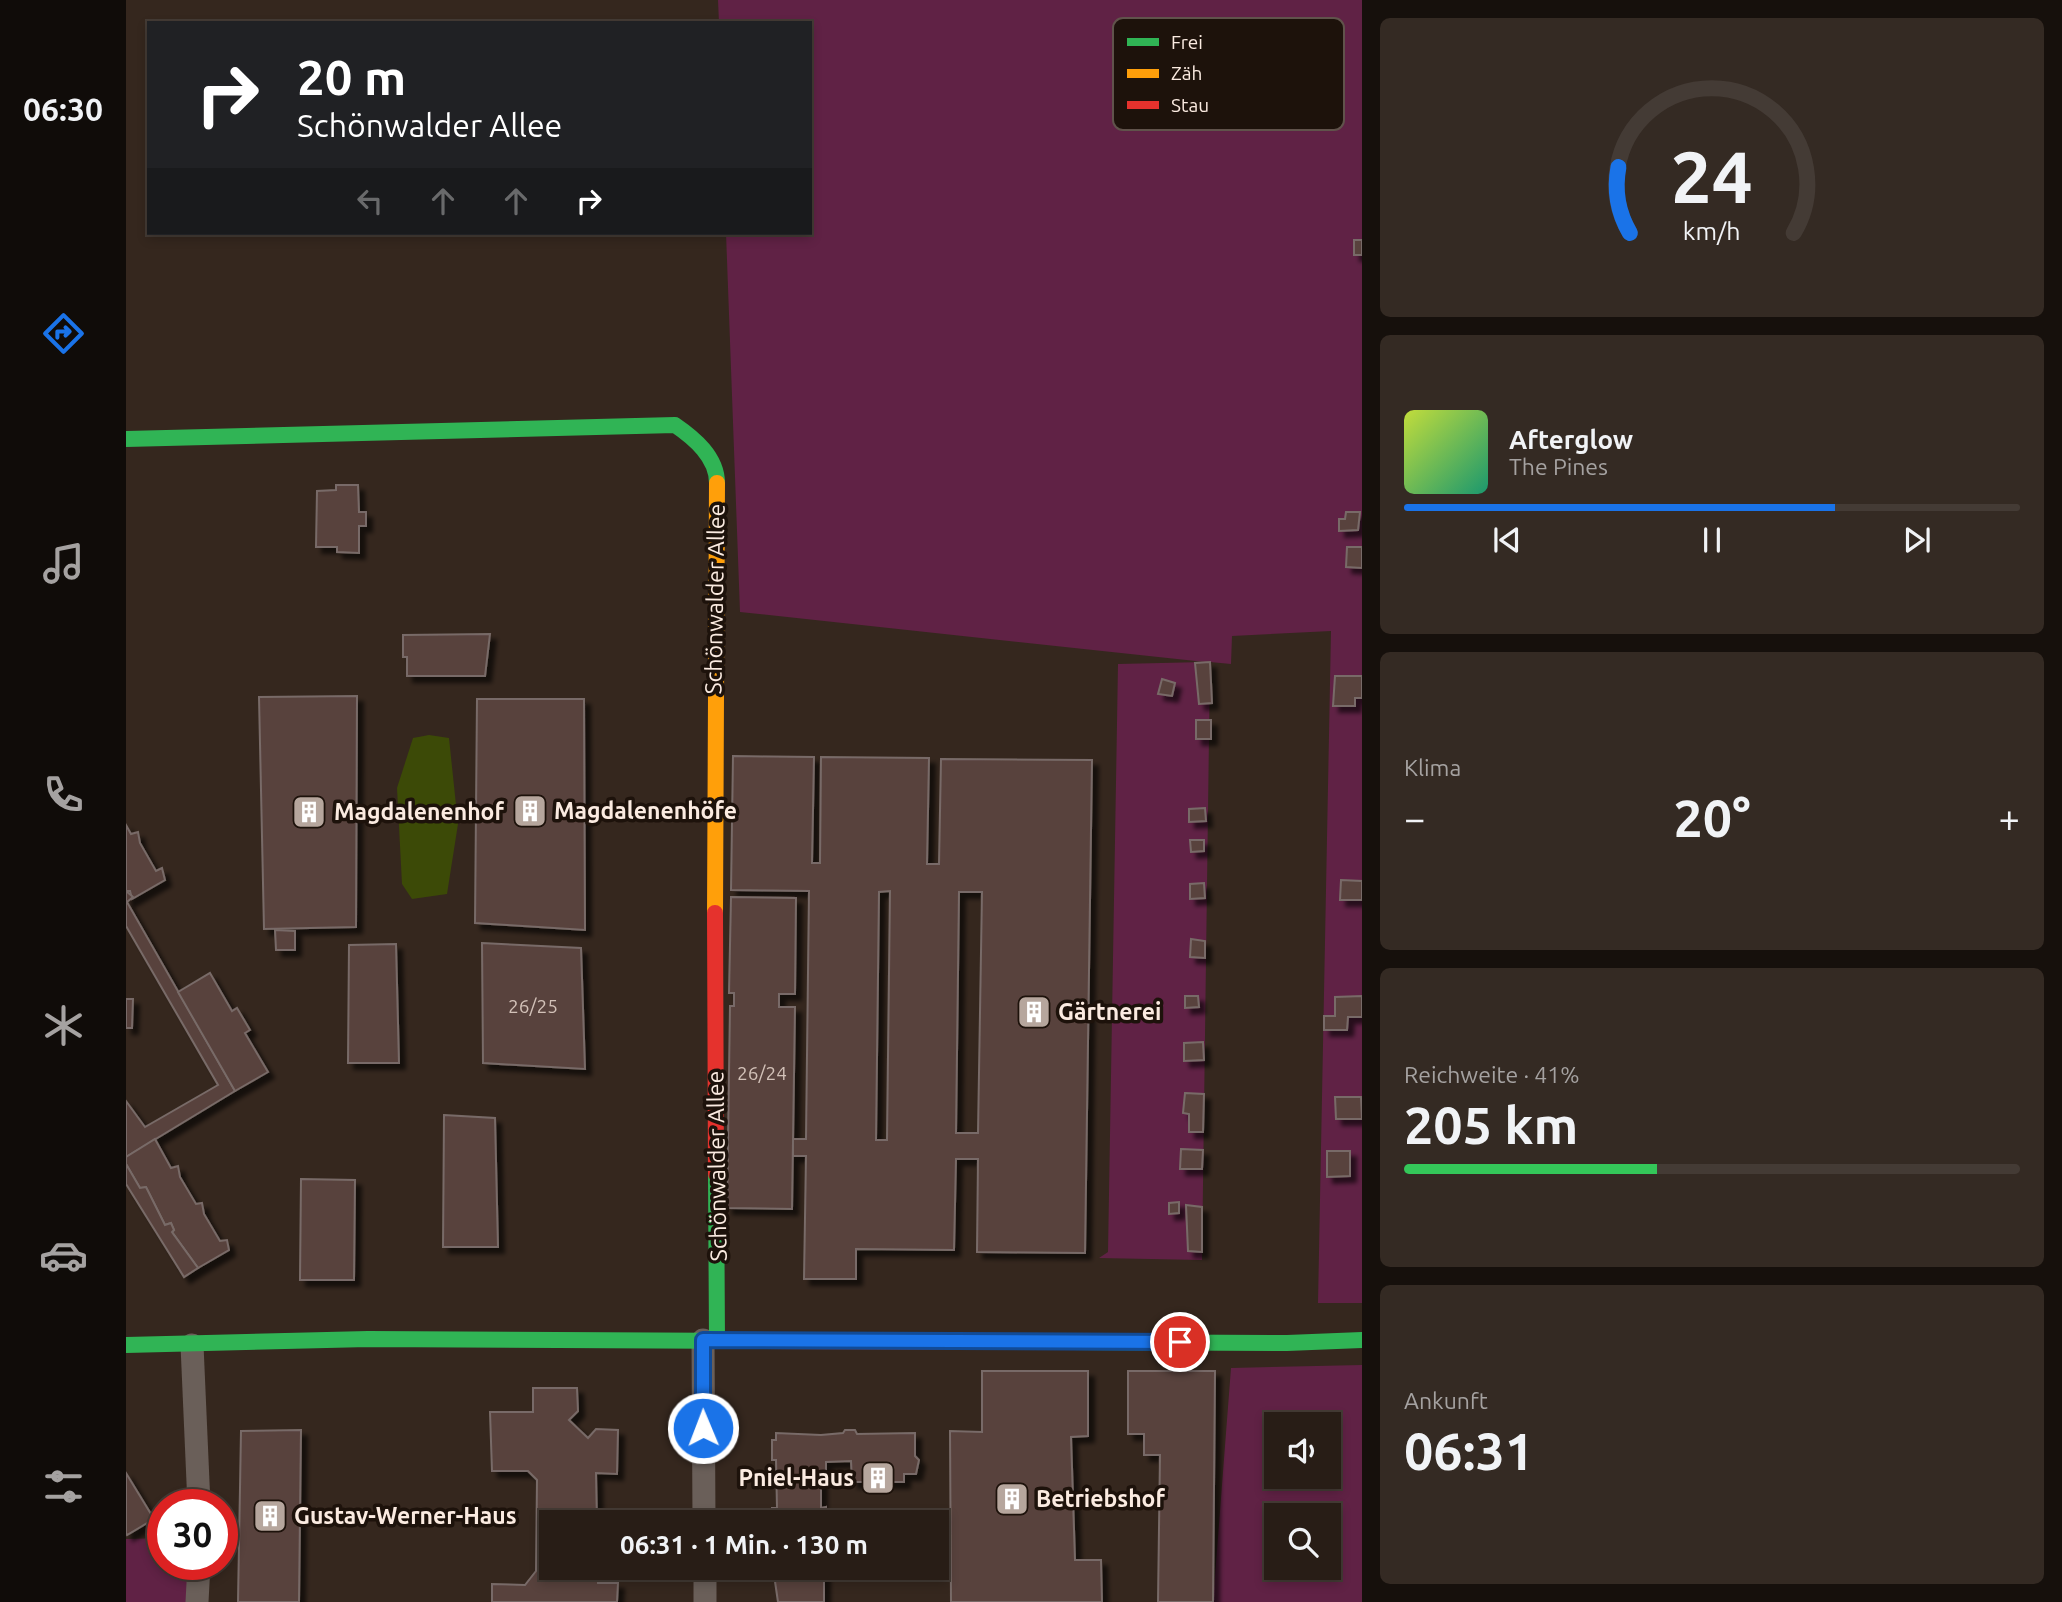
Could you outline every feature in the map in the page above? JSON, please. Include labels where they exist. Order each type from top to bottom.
[{"type":"street","name":"Schönwalder Allee","points":[[126,439],[675,425],[698,441],[710,456],[717,475],[710,1340],[704,1510]]},
{"type":"street","points":[[126,1345],[368,1339],[1287,1343],[1362,1340]]},
{"type":"street","points":[[192,1345],[198,1489]]},
{"type":"street","points":[[197,1602],[198,1580]]},
{"type":"street","points":[[705,1580],[705,1602]]},
{"type":"shaded area","points":[[718,0],[1362,0],[1362,1303],[1318,1303],[1331,631],[1232,636],[1231,664],[1210,662],[1202,1260],[1099,1258],[1108,1252],[1118,664],[1205,662],[740,612],[726,235],[812,235],[812,21],[719,21]]},
{"type":"shaded area","points":[[429,735],[449,738],[458,824],[447,894],[412,899],[402,884],[397,788],[413,738]]},
{"type":"shaded area","points":[[1362,1365],[1362,1602],[1213,1602],[1231,1368]]},
{"type":"shaded area","points":[[147,1538],[147,1580],[198,1580],[197,1602],[126,1602],[126,1539]]},
{"type":"building","points":[[1354,240],[1362,240],[1362,255],[1354,255]]},
{"type":"building","points":[[336,485],[358,485],[359,512],[366,512],[366,526],[359,526],[359,553],[337,552],[337,547],[316,547],[317,491],[336,490]]},
{"type":"building","points":[[1346,512],[1360,512],[1358,530],[1339,531],[1339,519],[1345,519]]},
{"type":"building","points":[[1347,547],[1362,547],[1362,568],[1346,567]]},
{"type":"building","points":[[490,634],[485,676],[407,676],[407,657],[403,657],[403,635]]},
{"type":"building","points":[[1210,662],[1212,703],[1199,704],[1195,663]]},
{"type":"building","points":[[1335,676],[1362,676],[1362,698],[1355,698],[1355,706],[1333,706]]},
{"type":"building","points":[[1162,679],[1175,683],[1172,696],[1158,694]]},
{"type":"building","name":"Magdalenenhof","points":[[357,696],[356,927],[264,929],[259,697]]},
{"type":"building","name":"Magdalenenhöfe","points":[[477,699],[584,699],[585,930],[475,923]]},
{"type":"building","points":[[1196,720],[1211,720],[1211,739],[1196,739]]},
{"type":"building","name":"Gärtnerei","points":[[733,756],[814,757],[812,863],[820,863],[821,757],[929,758],[927,864],[939,864],[941,759],[1092,760],[1085,1253],[977,1252],[978,1159],[956,1159],[954,1250],[856,1249],[856,1279],[804,1279],[806,1156],[793,1156],[793,1139],[806,1139],[809,891],[731,890]],"holes":[[[890,891],[887,1140],[876,1140],[879,892]],[[959,892],[982,892],[978,1133],[956,1133]]]},
{"type":"building","points":[[1205,808],[1206,821],[1189,822],[1189,809]]},
{"type":"building","points":[[126,825],[131,834],[138,832],[140,843],[156,871],[162,868],[165,880],[132,899],[130,891],[126,891]]},
{"type":"building","points":[[1190,840],[1204,840],[1204,851],[1191,852]]},
{"type":"building","points":[[1341,880],[1362,881],[1362,900],[1340,900]]},
{"type":"building","points":[[1204,883],[1205,898],[1190,899],[1190,884]]},
{"type":"building","points":[[126,891],[133,897],[127,902],[235,1091],[126,1157],[126,1101],[145,1127],[218,1085],[126,926]]},
{"type":"building","points":[[731,897],[796,898],[795,994],[779,994],[779,1007],[795,1007],[792,1209],[727,1208],[730,1006],[734,1006],[734,993],[729,993]]},
{"type":"building","points":[[275,930],[295,931],[295,950],[276,950]]},
{"type":"building","points":[[1191,939],[1205,941],[1205,958],[1190,957]]},
{"type":"building","points":[[482,943],[581,948],[585,1069],[483,1063]]},
{"type":"building","points":[[396,944],[399,1063],[348,1063],[349,945]]},
{"type":"building","points":[[210,973],[232,1011],[237,1008],[250,1030],[245,1033],[268,1072],[235,1091],[178,992]]},
{"type":"building","points":[[1185,996],[1198,996],[1199,1007],[1185,1008]]},
{"type":"building","points":[[1362,996],[1362,1017],[1348,1017],[1347,1030],[1324,1030],[1324,1016],[1335,1016],[1335,997]]},
{"type":"building","points":[[126,999],[133,999],[132,1028],[126,1028]]},
{"type":"building","points":[[1203,1042],[1204,1060],[1184,1061],[1184,1043]]},
{"type":"building","points":[[1185,1093],[1204,1094],[1203,1132],[1189,1132],[1189,1114],[1183,1113]]},
{"type":"building","points":[[1335,1097],[1361,1097],[1362,1119],[1336,1119]]},
{"type":"building","points":[[444,1115],[495,1118],[498,1247],[443,1247]]},
{"type":"building","points":[[155,1139],[171,1168],[178,1166],[180,1177],[196,1204],[202,1203],[204,1214],[220,1241],[227,1240],[229,1250],[198,1268],[172,1232],[174,1230],[171,1223],[165,1225],[146,1187],[140,1188],[126,1164],[126,1157]]},
{"type":"building","points":[[1181,1149],[1203,1150],[1202,1169],[1180,1169]]},
{"type":"building","points":[[1327,1151],[1350,1151],[1350,1176],[1327,1177]]},
{"type":"building","points":[[126,1164],[140,1188],[146,1187],[165,1225],[171,1223],[174,1230],[172,1232],[198,1268],[184,1277],[126,1184]]},
{"type":"building","points":[[301,1179],[355,1180],[354,1280],[300,1280]]},
{"type":"building","points":[[1179,1202],[1179,1213],[1169,1214],[1169,1203]]},
{"type":"building","points":[[1186,1205],[1202,1207],[1202,1252],[1188,1251]]},
{"type":"building","name":"Betriebshof","points":[[982,1371],[1088,1371],[1088,1436],[1071,1437],[1075,1560],[1101,1560],[1102,1602],[951,1602],[950,1431],[982,1432]]},
{"type":"building","points":[[1128,1371],[1215,1371],[1213,1602],[1158,1602],[1160,1455],[1144,1455],[1144,1434],[1128,1434]]},
{"type":"building","points":[[533,1388],[577,1388],[578,1411],[569,1420],[588,1438],[596,1429],[618,1430],[617,1474],[596,1473],[597,1510],[539,1510],[539,1580],[598,1580],[598,1583],[618,1583],[617,1602],[492,1602],[492,1584],[525,1585],[536,1571],[537,1480],[528,1471],[492,1471],[490,1412],[533,1412]]},
{"type":"building","name":"Gustav-Werner-Haus","points":[[301,1430],[299,1602],[238,1602],[241,1431]]},
{"type":"building","name":"Pniel-Haus","points":[[845,1430],[855,1430],[857,1434],[915,1433],[915,1456],[919,1460],[916,1474],[904,1474],[904,1482],[852,1482],[851,1461],[826,1462],[826,1472],[821,1475],[821,1508],[826,1507],[826,1510],[772,1510],[777,1508],[776,1460],[772,1460],[772,1440],[776,1440],[776,1433],[843,1433]]},
{"type":"building","points":[[126,1473],[147,1508],[147,1523],[127,1535]]},
{"type":"building","points":[[775,1580],[824,1580],[824,1602],[778,1602]]},
{"type":"traffic: fast","points":[[126,439],[675,425],[697,442],[709,457],[717,483]]},
{"type":"traffic: fast","points":[[716,1174],[717,1340]]},
{"type":"traffic: fast","points":[[126,1345],[368,1339],[756,1341]]},
{"type":"traffic: fast","points":[[1073,1342],[1287,1343],[1362,1340]]},
{"type":"traffic: slow","points":[[715,913],[717,483]]},
{"type":"traffic: jam","points":[[715,913],[716,1174]]},
{"type":"traffic: jam","points":[[756,1341],[1073,1342]]},
{"type":"place","name":"Magdalenenhöfe","points":[[530,811]]},
{"type":"place","name":"Magdalenenhof","points":[[309,812]]},
{"type":"place","name":"Gärtnerei","points":[[1034,1012]]},
{"type":"place","name":"Pniel-Haus","points":[[878,1478]]},
{"type":"place","name":"Betriebshof","points":[[1012,1499]]},
{"type":"place","name":"Gustav-Werner-Haus","points":[[270,1516]]},
{"type":"route","points":[[703,1428],[703,1340],[1180,1342]]}]
